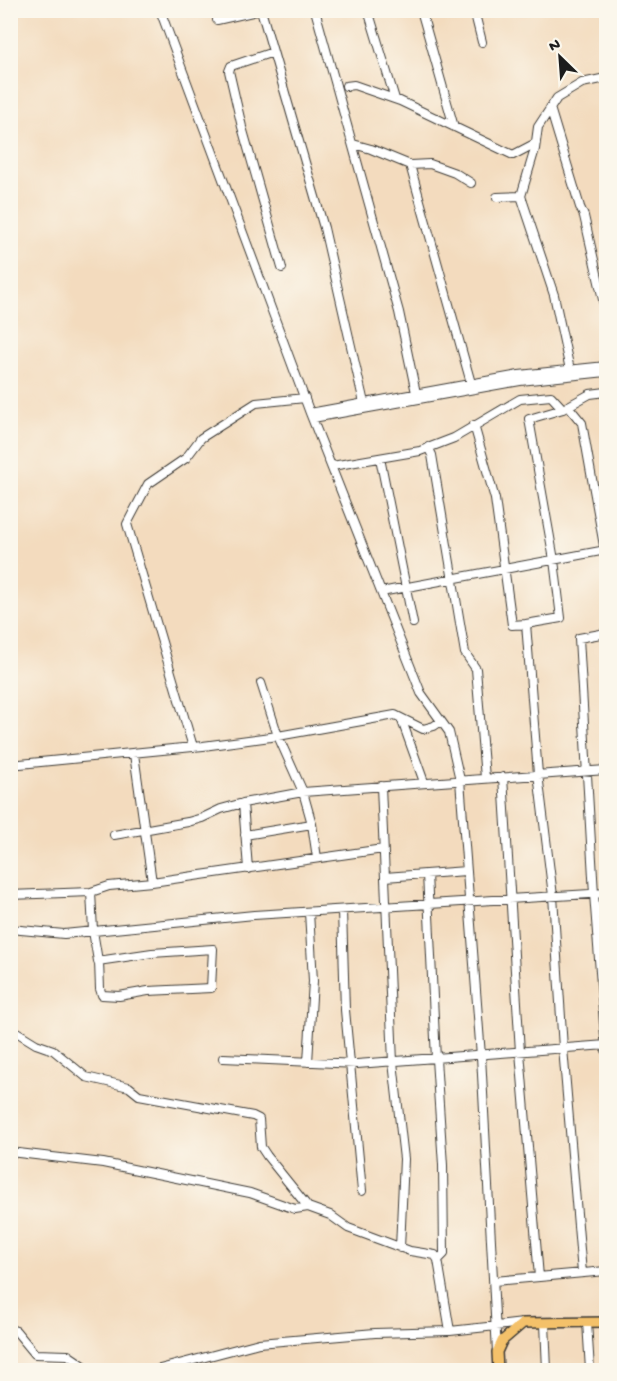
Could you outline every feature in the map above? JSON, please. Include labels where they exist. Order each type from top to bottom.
[{"type":"main road","points":[[498,1371],[497,1352],[502,1341],[523,1323],[606,1322]]},
{"type":"street","points":[[160,10],[311,415],[421,693],[449,732],[460,780],[481,1056],[497,1352]]},
{"type":"street","points":[[217,20],[261,10],[324,228],[364,403]]},
{"type":"street","points":[[315,10],[399,312],[416,393]]},
{"type":"street","points":[[368,10],[395,99]]},
{"type":"street","points":[[421,10],[454,127]]},
{"type":"street","points":[[474,10],[482,42]]},
{"type":"street","points":[[273,52],[231,66],[229,71],[242,127],[282,268]]},
{"type":"street","points":[[570,370],[554,295],[521,196],[536,143],[538,127],[557,98],[582,83],[606,78]]},
{"type":"street","points":[[346,86],[354,85],[395,99],[513,155],[536,143]]},
{"type":"street","points":[[550,108],[584,216],[606,314]]},
{"type":"street","points":[[353,144],[410,165],[429,164],[455,173],[471,183]]},
{"type":"street","points":[[410,165],[471,383]]},
{"type":"street","points":[[497,196],[521,196]]},
{"type":"street","points":[[311,415],[471,383],[606,366]]},
{"type":"street","points":[[311,415],[520,381],[606,372]]},
{"type":"street","points":[[474,425],[495,499],[512,626],[561,618],[554,560],[529,419],[565,407],[590,394],[606,392]]},
{"type":"street","points":[[332,466],[428,447],[454,438],[520,399],[551,396],[582,423],[606,556]]},
{"type":"street","points":[[193,747],[127,524],[148,484],[186,458],[201,438],[256,403],[305,398]]},
{"type":"street","points":[[428,447],[432,455],[465,653],[476,669],[484,778]]},
{"type":"street","points":[[380,458],[413,623]]},
{"type":"street","points":[[381,592],[606,550]]},
{"type":"street","points":[[526,624],[538,774],[553,896],[582,1273]]},
{"type":"street","points":[[224,1058],[349,1064],[481,1056],[563,1048],[606,1047],[594,894],[579,638],[606,633]]},
{"type":"street","points":[[261,683],[278,736],[303,792],[312,824],[317,858]]},
{"type":"street","points":[[10,765],[134,754],[278,736],[395,715],[423,729],[441,721]]},
{"type":"street","points":[[400,718],[424,782]]},
{"type":"street","points":[[134,754],[152,882]]},
{"type":"street","points":[[114,835],[202,818],[221,809],[243,803],[303,792],[606,770]]},
{"type":"street","points":[[503,777],[520,1052],[539,1277]]},
{"type":"street","points":[[381,786],[393,1062],[404,1159],[400,1248]]},
{"type":"street","points":[[243,803],[248,868]]},
{"type":"street","points":[[245,835],[312,824]]},
{"type":"street","points":[[10,896],[91,892],[109,886],[383,849]]},
{"type":"street","points":[[385,877],[466,871]]},
{"type":"street","points":[[427,874],[436,1059],[444,1165],[444,1254],[438,1260]]},
{"type":"street","points":[[91,892],[93,930],[102,994],[119,996],[148,991],[212,988],[213,949],[152,953],[99,961]]},
{"type":"street","points":[[10,929],[64,934],[309,912],[606,893]]},
{"type":"street","points":[[342,910],[345,1010],[362,1191]]},
{"type":"street","points":[[308,1062],[313,981],[309,912]]},
{"type":"street","points":[[10,1028],[36,1044],[53,1050],[86,1077],[129,1087],[139,1095],[259,1119],[261,1147],[308,1207]]},
{"type":"street","points":[[10,1152],[103,1163],[250,1193],[295,1209],[308,1207],[330,1215],[348,1228],[400,1248],[435,1255],[438,1260],[450,1331]]},
{"type":"street","points":[[494,1281],[606,1271]]},
{"type":"street","points":[[587,1322],[590,1371]]},
{"type":"street","points":[[156,1371],[259,1343],[375,1333],[495,1328],[512,1323],[523,1323]]},
{"type":"street","points":[[545,1323],[548,1371]]},
{"type":"street","points":[[10,1329],[16,1330],[35,1354],[68,1356],[90,1371]]}]
